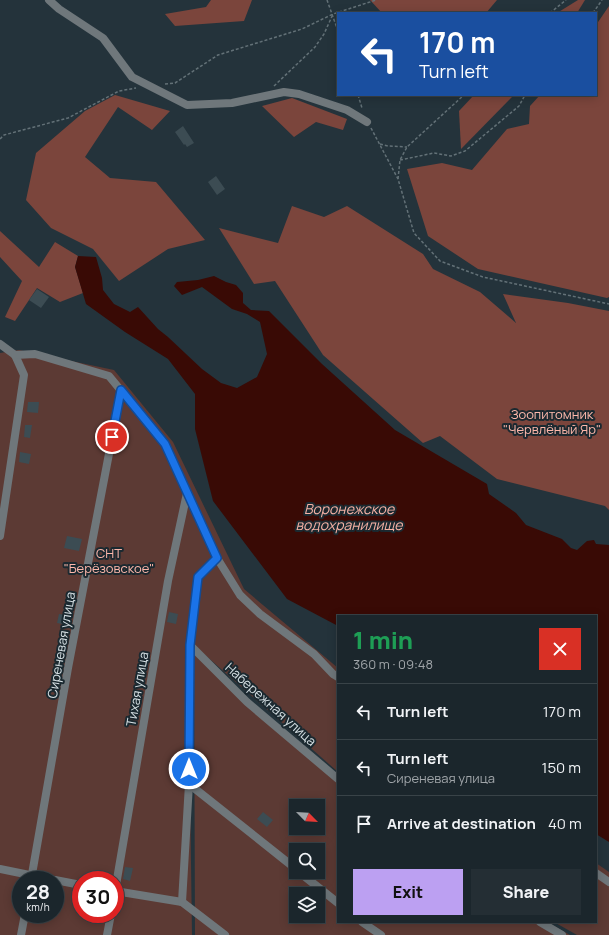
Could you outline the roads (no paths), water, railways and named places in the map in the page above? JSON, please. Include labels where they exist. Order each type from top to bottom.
[{"type":"street","points":[[49,0],[59,9],[103,38],[132,77],[187,105],[232,103],[284,92],[299,94],[347,110],[367,122]]},
{"type":"street","points":[[0,344],[15,355],[24,375],[0,536]]},
{"type":"street","points":[[15,355],[35,354],[109,376],[165,444],[217,558],[240,595],[260,614],[314,654],[332,674],[337,676]]},
{"type":"street","name":"Сиреневая улица","points":[[32,871],[121,390]]},
{"type":"street","name":"Тихая улица","points":[[118,871],[168,581],[187,493]]},
{"type":"street","points":[[182,902],[189,784],[190,645],[198,577],[217,558]]},
{"type":"street","name":"Набережная улица","points":[[190,645],[247,702],[337,778]]},
{"type":"street","points":[[189,784],[289,864]]},
{"type":"street","points":[[0,869],[12,872]]},
{"type":"street","points":[[597,874],[609,882]]},
{"type":"street","points":[[308,879],[337,902]]},
{"type":"street","points":[[124,892],[182,902],[225,935]]},
{"type":"street","points":[[21,935],[23,923]]},
{"type":"street","points":[[107,935],[109,923]]},
{"type":"street","points":[[363,923],[381,935]]},
{"type":"street","points":[[542,923],[562,935]]},
{"type":"water","name":"Воронежское водохранилище","points":[[78,256],[96,257],[102,278],[103,290],[114,304],[130,312],[138,307],[158,329],[202,369],[221,383],[237,388],[257,377],[267,354],[260,322],[247,314],[232,309],[202,287],[182,295],[174,286],[177,282],[198,280],[214,276],[236,285],[243,293],[243,303],[251,310],[269,311],[322,364],[395,430],[487,484],[489,494],[516,513],[526,525],[562,539],[571,548],[577,550],[587,541],[594,540],[596,544],[609,545],[609,842],[597,835],[597,615],[337,615],[337,625],[287,599],[213,501],[195,429],[195,394],[168,359],[125,332],[86,304],[75,267]]},
{"type":"park label","name":"Зоопитомник \"Червлёный Яр\"","points":[[552,422]]},
{"type":"park label","name":"СНТ \"Берёзовское\"","points":[[109,560]]}]
